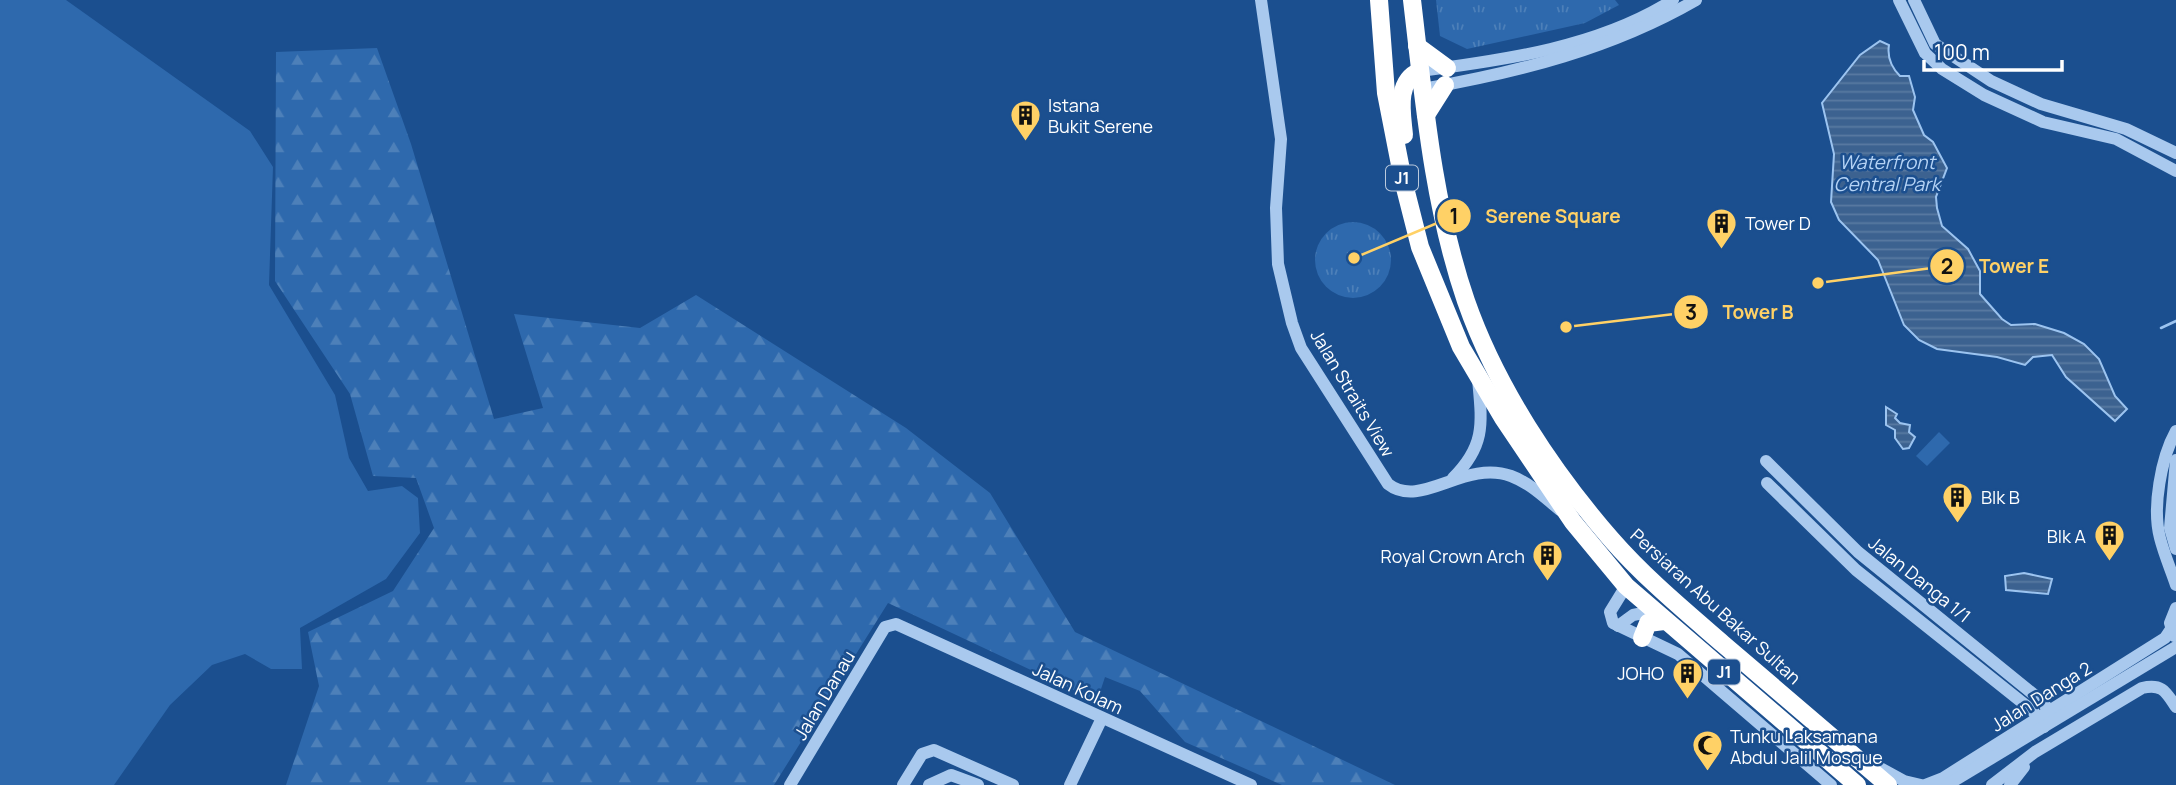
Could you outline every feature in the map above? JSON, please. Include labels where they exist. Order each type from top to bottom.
[{"type":"highway","points":[[1380,0],[1390,64],[1394,77],[1403,86],[1404,140],[1412,215]]},
{"type":"highway","name":"J1","points":[[1380,0],[1386,93],[1412,215],[1438,295],[1478,375],[1523,451],[1573,522],[1626,586],[1857,785]]},
{"type":"highway","name":"Persiaran Abu Bakar Sultan","points":[[1412,0],[1426,115],[1450,246],[1465,299],[1485,347],[1541,446],[1612,540],[1685,611],[1888,785]]},
{"type":"highway","points":[[1418,46],[1446,76],[1426,115]]},
{"type":"highway","points":[[1403,86],[1421,80]]},
{"type":"highway","points":[[1642,638],[1648,622],[1658,616]]},
{"type":"street","name":"Jalan Straits View","points":[[1261,0],[1281,139],[1276,222],[1278,264],[1301,348],[1388,484],[1397,491],[1410,494],[1452,478],[1484,472],[1510,475],[1537,492],[1573,522]]},
{"type":"street","points":[[1446,76],[1558,47],[1629,23],[1673,0]]},
{"type":"street","points":[[1421,80],[1560,59],[1599,47],[1662,19],[1696,0]]},
{"type":"street","points":[[1899,0],[1925,53],[1942,69],[1984,95],[2043,122],[2116,139],[2176,172]]},
{"type":"street","points":[[1914,0],[1935,44],[1991,80],[2041,104],[2126,129],[2176,153]]},
{"type":"street","points":[[1452,478],[1469,459],[1480,439],[1478,375]]},
{"type":"street","points":[[2176,431],[2161,471],[2158,528],[2176,585]]},
{"type":"street","points":[[2176,460],[2170,528],[2176,549]]},
{"type":"street","name":"Jalan Danga 1/1","points":[[1766,461],[1858,552],[2043,702],[2047,719]]},
{"type":"street","name":"Jalan Danga 1/1","points":[[1768,483],[1856,570],[2047,719]]},
{"type":"street","points":[[1626,586],[1610,612],[1613,623],[1678,654],[1831,785]]},
{"type":"street","points":[[2174,634],[2175,607]]},
{"type":"street","points":[[1618,626],[1633,615],[1658,616]]},
{"type":"street","name":"Jalan Kolam","points":[[889,624],[896,624],[1251,785]]},
{"type":"street","name":"Jalan Danau","points":[[789,785],[889,624]]},
{"type":"street","name":"Jalan Danga 2","points":[[1947,785],[2174,634]]},
{"type":"street","name":"Jalan Danga 2","points":[[2047,719],[2176,647]]},
{"type":"street","points":[[1992,785],[2035,752],[2142,688],[2158,686],[2164,689],[2176,707]]},
{"type":"street","points":[[1070,785],[1102,718]]},
{"type":"street","points":[[2023,734],[2035,752]]},
{"type":"street","name":"Jalan Danga 2","points":[[1923,785],[1942,778],[2023,734]]},
{"type":"street","points":[[1846,749],[1904,781],[1923,785]]},
{"type":"street","points":[[903,785],[927,750],[934,750],[1013,785]]},
{"type":"street","points":[[2010,785],[2035,752]]},
{"type":"street","points":[[929,785],[951,775],[978,785]]},
{"type":"green space","points":[[0,0],[66,0],[250,131],[273,167],[269,285],[335,395],[349,458],[368,491],[402,486],[418,498],[420,533],[386,579],[300,628],[302,669],[271,669],[245,654],[212,665],[170,705],[114,785],[0,785]]},
{"type":"green space","points":[[1436,0],[1615,0],[1619,5],[1585,23],[1467,49],[1440,36]]},
{"type":"green space","points":[[377,48],[411,144],[494,419],[543,408],[514,314],[640,328],[696,295],[906,428],[990,493],[1075,632],[1395,785],[1282,785],[1185,742],[1140,691],[1105,677],[1097,701],[888,603],[774,785],[286,785],[319,686],[308,632],[393,591],[434,528],[416,478],[373,476],[350,394],[275,281],[276,52]]},
{"type":"green space","points":[[1353,222],[1368,225],[1380,233],[1388,245],[1391,260],[1388,275],[1380,287],[1368,295],[1353,298],[1338,295],[1326,287],[1318,275],[1315,260],[1318,245],[1326,233],[1338,225]]},
{"type":"green space","points":[[1939,432],[1950,443],[1927,466],[1916,456]]},
{"type":"water","name":"Waterfront Central Park","points":[[1880,41],[1889,45],[1889,58],[1897,73],[1900,76],[1909,76],[1915,97],[1913,110],[1924,135],[1933,142],[1947,168],[1936,197],[1937,208],[1942,226],[1968,249],[1980,271],[1980,294],[2002,319],[2011,325],[2035,324],[2064,333],[2084,344],[2099,359],[2115,396],[2127,409],[2115,421],[2066,377],[2052,355],[2033,357],[2025,365],[1997,357],[1937,349],[1919,340],[1904,325],[1878,260],[1839,220],[1831,202],[1834,154],[1822,103],[1860,55]]},
{"type":"water","points":[[1886,407],[1897,414],[1895,418],[1900,423],[1910,425],[1909,432],[1915,437],[1909,448],[1903,449],[1895,438],[1895,430],[1886,425]]},
{"type":"water","points":[[2024,573],[2052,579],[2048,594],[2006,590],[2005,576]]},
{"type":"waterway","points":[[2161,328],[2176,321]]},
{"type":"place","name":"Istana Bukit Serene","points":[[1025,142]]},
{"type":"place","name":"Tower D","points":[[1722,250]]},
{"type":"place","name":"Serene Square","points":[[1354,258]]},
{"type":"place","name":"Tower E","points":[[1818,283]]},
{"type":"place","name":"Tower B","points":[[1566,327]]},
{"type":"place","name":"Blk B","points":[[1958,524]]},
{"type":"place","name":"Blk A","points":[[2109,563]]},
{"type":"place","name":"Royal Crown Arch","points":[[1548,583]]},
{"type":"place","name":"JOHO","points":[[1687,700]]},
{"type":"place","name":"Tunku Laksamana Abdul Jalil Mosque","points":[[1707,773]]}]
